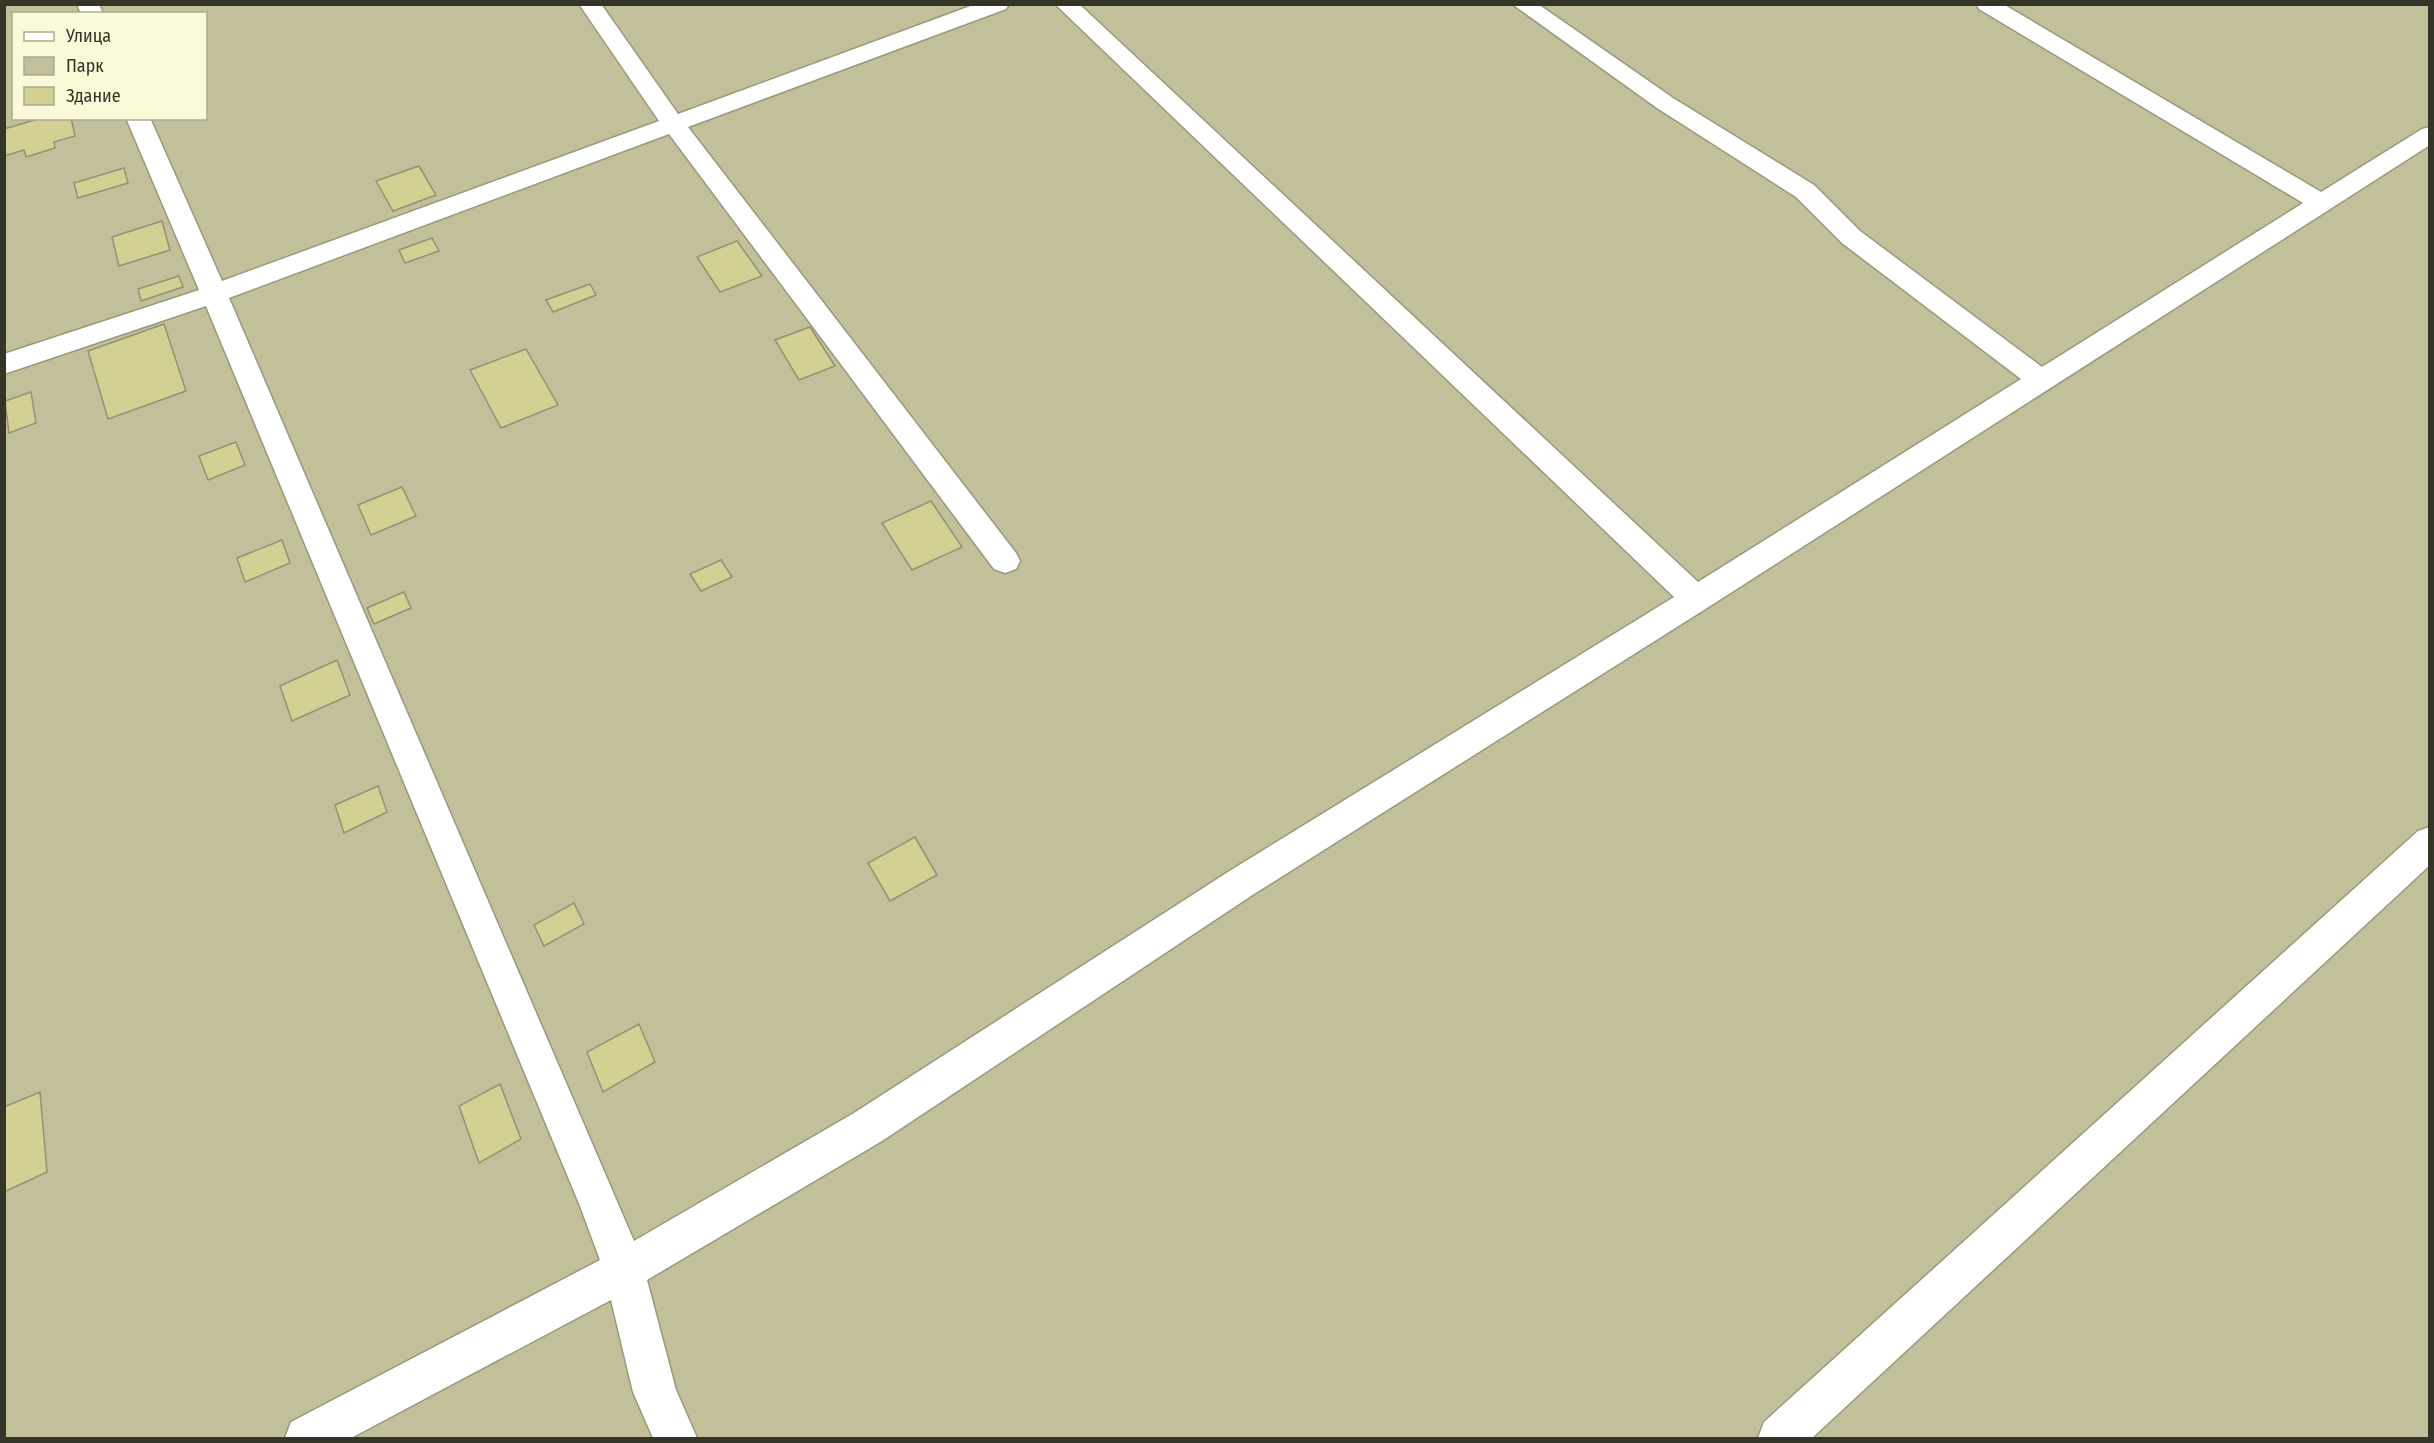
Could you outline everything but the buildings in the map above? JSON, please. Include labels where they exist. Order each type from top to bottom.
[{"type":"lane","points":[[590,4],[675,126],[1005,561]]},
{"type":"lane","points":[[4,364],[214,294],[675,126],[998,4]]},
{"type":"lane","points":[[1066,4],[1696,599]]},
{"type":"lane","points":[[1523,4],[1665,103],[1804,191],[1851,237],[2041,381]]},
{"type":"lane","points":[[1987,4],[2322,203]]},
{"type":"lane","points":[[139,120],[596,1195],[624,1270],[655,1392],[675,1438]]},
{"type":"lane","points":[[307,1438],[624,1270],[868,1127],[1241,883],[1696,599],[2430,134]]},
{"type":"lane","points":[[1780,1438],[2430,842]]},
{"type":"green space","points":[[5,5],[2429,5],[2429,1438],[5,1438]]}]
